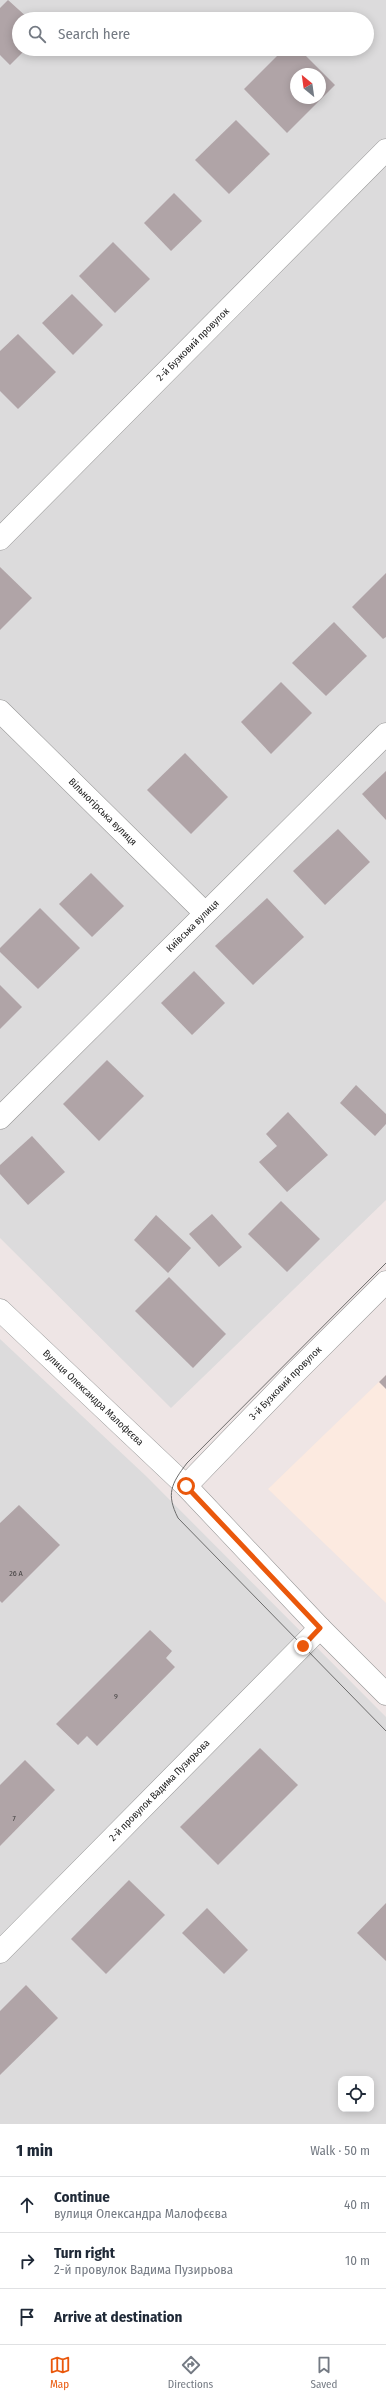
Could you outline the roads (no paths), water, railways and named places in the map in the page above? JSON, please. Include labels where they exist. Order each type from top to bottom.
[{"type":"street","name":"2-й Бузковий провулок","points":[[0,539],[386,150]]},
{"type":"street","name":"Вільногірська вулиця","points":[[0,711],[205,913]]},
{"type":"street","name":"Київська вулиця","points":[[0,1118],[386,734]]},
{"type":"street","name":"3-й Бузковий провулок","points":[[186,1486],[294,1374],[386,1282]]},
{"type":"street","name":"Вулиця Олександра Малофєєва","points":[[0,1310],[186,1486]]},
{"type":"street","points":[[186,1486],[320,1628],[386,1694]]},
{"type":"street","name":"2-й провулок Вадима Пузирьова","points":[[0,1952],[320,1628]]},
{"type":"tram line","points":[[386,1263],[187,1463],[174,1483],[171,1496],[174,1510],[178,1518],[386,1731]]}]
